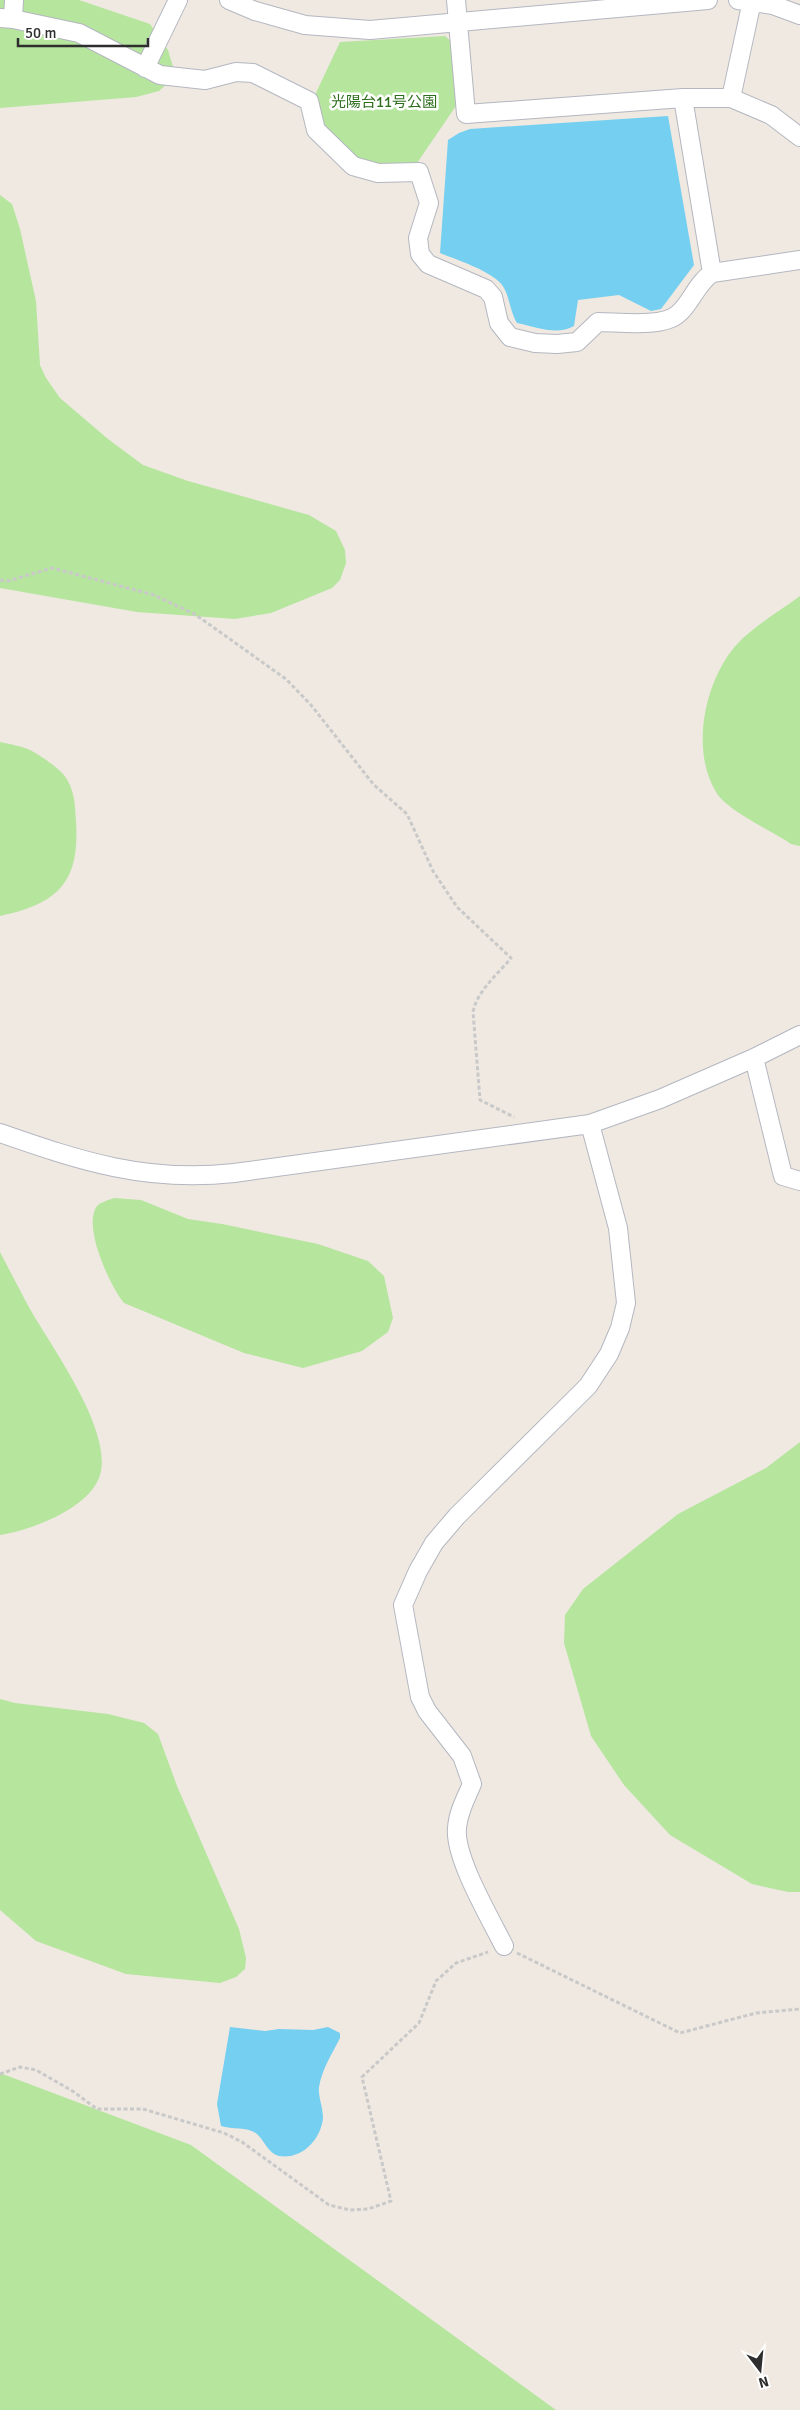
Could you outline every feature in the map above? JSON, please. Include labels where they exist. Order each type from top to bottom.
[{"type":"street","points":[[14,0],[6,18],[79,33],[160,75],[205,80],[236,72],[253,73],[309,101],[316,130],[353,166],[378,173],[419,172],[429,203],[418,238],[420,254],[428,264],[486,289],[493,297],[499,323],[510,337],[535,343],[557,344],[577,342],[598,322],[659,323],[678,315],[702,280],[712,273],[800,260]]},
{"type":"street","points":[[145,68],[178,0]]},
{"type":"street","points":[[229,0],[255,12],[304,24],[370,30],[708,0]]},
{"type":"street","points":[[456,0],[466,114],[683,98],[731,98],[771,115],[800,137]]},
{"type":"street","points":[[738,0],[773,4],[800,15]]},
{"type":"street","points":[[731,98],[752,1]]},
{"type":"street","points":[[683,98],[712,273]]},
{"type":"street","points":[[0,1133],[72,1158],[132,1172],[202,1177],[521,1135],[590,1124],[660,1099],[754,1058],[800,1035]]},
{"type":"street","points":[[754,1058],[783,1176],[800,1181]]},
{"type":"street","points":[[504,1946],[460,1854],[456,1830],[459,1814],[472,1784],[462,1756],[420,1697],[403,1606],[418,1571],[434,1543],[457,1516],[588,1386],[609,1354],[620,1328],[626,1303],[618,1228],[590,1124]]},
{"type":"path","points":[[0,580],[8,581],[52,568],[154,595],[196,615],[218,629],[292,685],[374,785],[407,814],[433,871],[457,907],[511,958],[481,993],[475,1003],[473,1012],[480,1100],[516,1118],[521,1135]]},
{"type":"path","points":[[0,2074],[20,2068],[36,2070],[74,2092],[97,2109],[143,2109],[224,2133],[242,2142],[329,2205],[350,2210],[368,2209],[391,2201],[362,2077],[419,2023],[436,1981],[456,1963],[504,1946],[680,2033],[756,2013],[800,2009]]},
{"type":"green space","points":[[0,0],[79,0],[150,24],[168,50],[174,70],[171,80],[159,91],[136,97],[0,108]]},
{"type":"green space","name":"光陽台11号公園","points":[[445,36],[451,41],[458,103],[415,166],[377,167],[356,159],[322,127],[314,97],[340,42]]},
{"type":"green space","points":[[0,195],[12,204],[20,229],[36,301],[40,365],[46,378],[60,398],[108,439],[143,465],[188,481],[309,515],[336,531],[345,550],[346,563],[340,580],[332,588],[271,613],[235,619],[137,612],[0,588]]},
{"type":"green space","points":[[800,596],[800,846],[791,844],[750,820],[721,799],[708,774],[704,754],[703,733],[705,712],[711,691],[719,671],[729,654],[749,633]]},
{"type":"green space","points":[[0,742],[19,746],[39,755],[57,768],[68,780],[74,798],[76,843],[74,861],[69,875],[61,887],[50,897],[36,905],[0,916]]},
{"type":"green space","points":[[114,1198],[141,1200],[188,1219],[222,1224],[318,1244],[368,1261],[384,1276],[393,1318],[388,1332],[362,1351],[303,1368],[244,1353],[124,1303],[105,1270],[95,1241],[93,1227],[93,1215],[97,1206]]},
{"type":"green space","points":[[0,1252],[30,1309],[79,1392],[90,1415],[98,1439],[102,1460],[99,1478],[92,1489],[70,1509],[42,1523],[0,1535]]},
{"type":"green space","points":[[800,1442],[800,1892],[788,1892],[752,1884],[670,1835],[624,1785],[591,1736],[564,1643],[565,1615],[583,1589],[678,1514],[766,1468]]},
{"type":"green space","points":[[0,1699],[15,1703],[108,1714],[144,1723],[158,1734],[177,1786],[239,1929],[246,1958],[245,1969],[236,1977],[220,1983],[126,1974],[36,1941],[0,1910]]},
{"type":"green space","points":[[0,2073],[191,2145],[556,2410],[0,2410]]},
{"type":"water","points":[[668,116],[694,265],[661,309],[651,311],[619,295],[578,300],[574,326],[567,329],[546,330],[517,323],[507,294],[495,278],[477,268],[440,253],[448,140],[459,133],[470,129]]},
{"type":"water","points":[[230,2027],[265,2031],[279,2029],[313,2030],[328,2027],[340,2033],[340,2038],[320,2080],[319,2095],[323,2118],[319,2133],[303,2151],[295,2155],[279,2156],[270,2150],[254,2132],[246,2129],[221,2126],[217,2104]]}]
